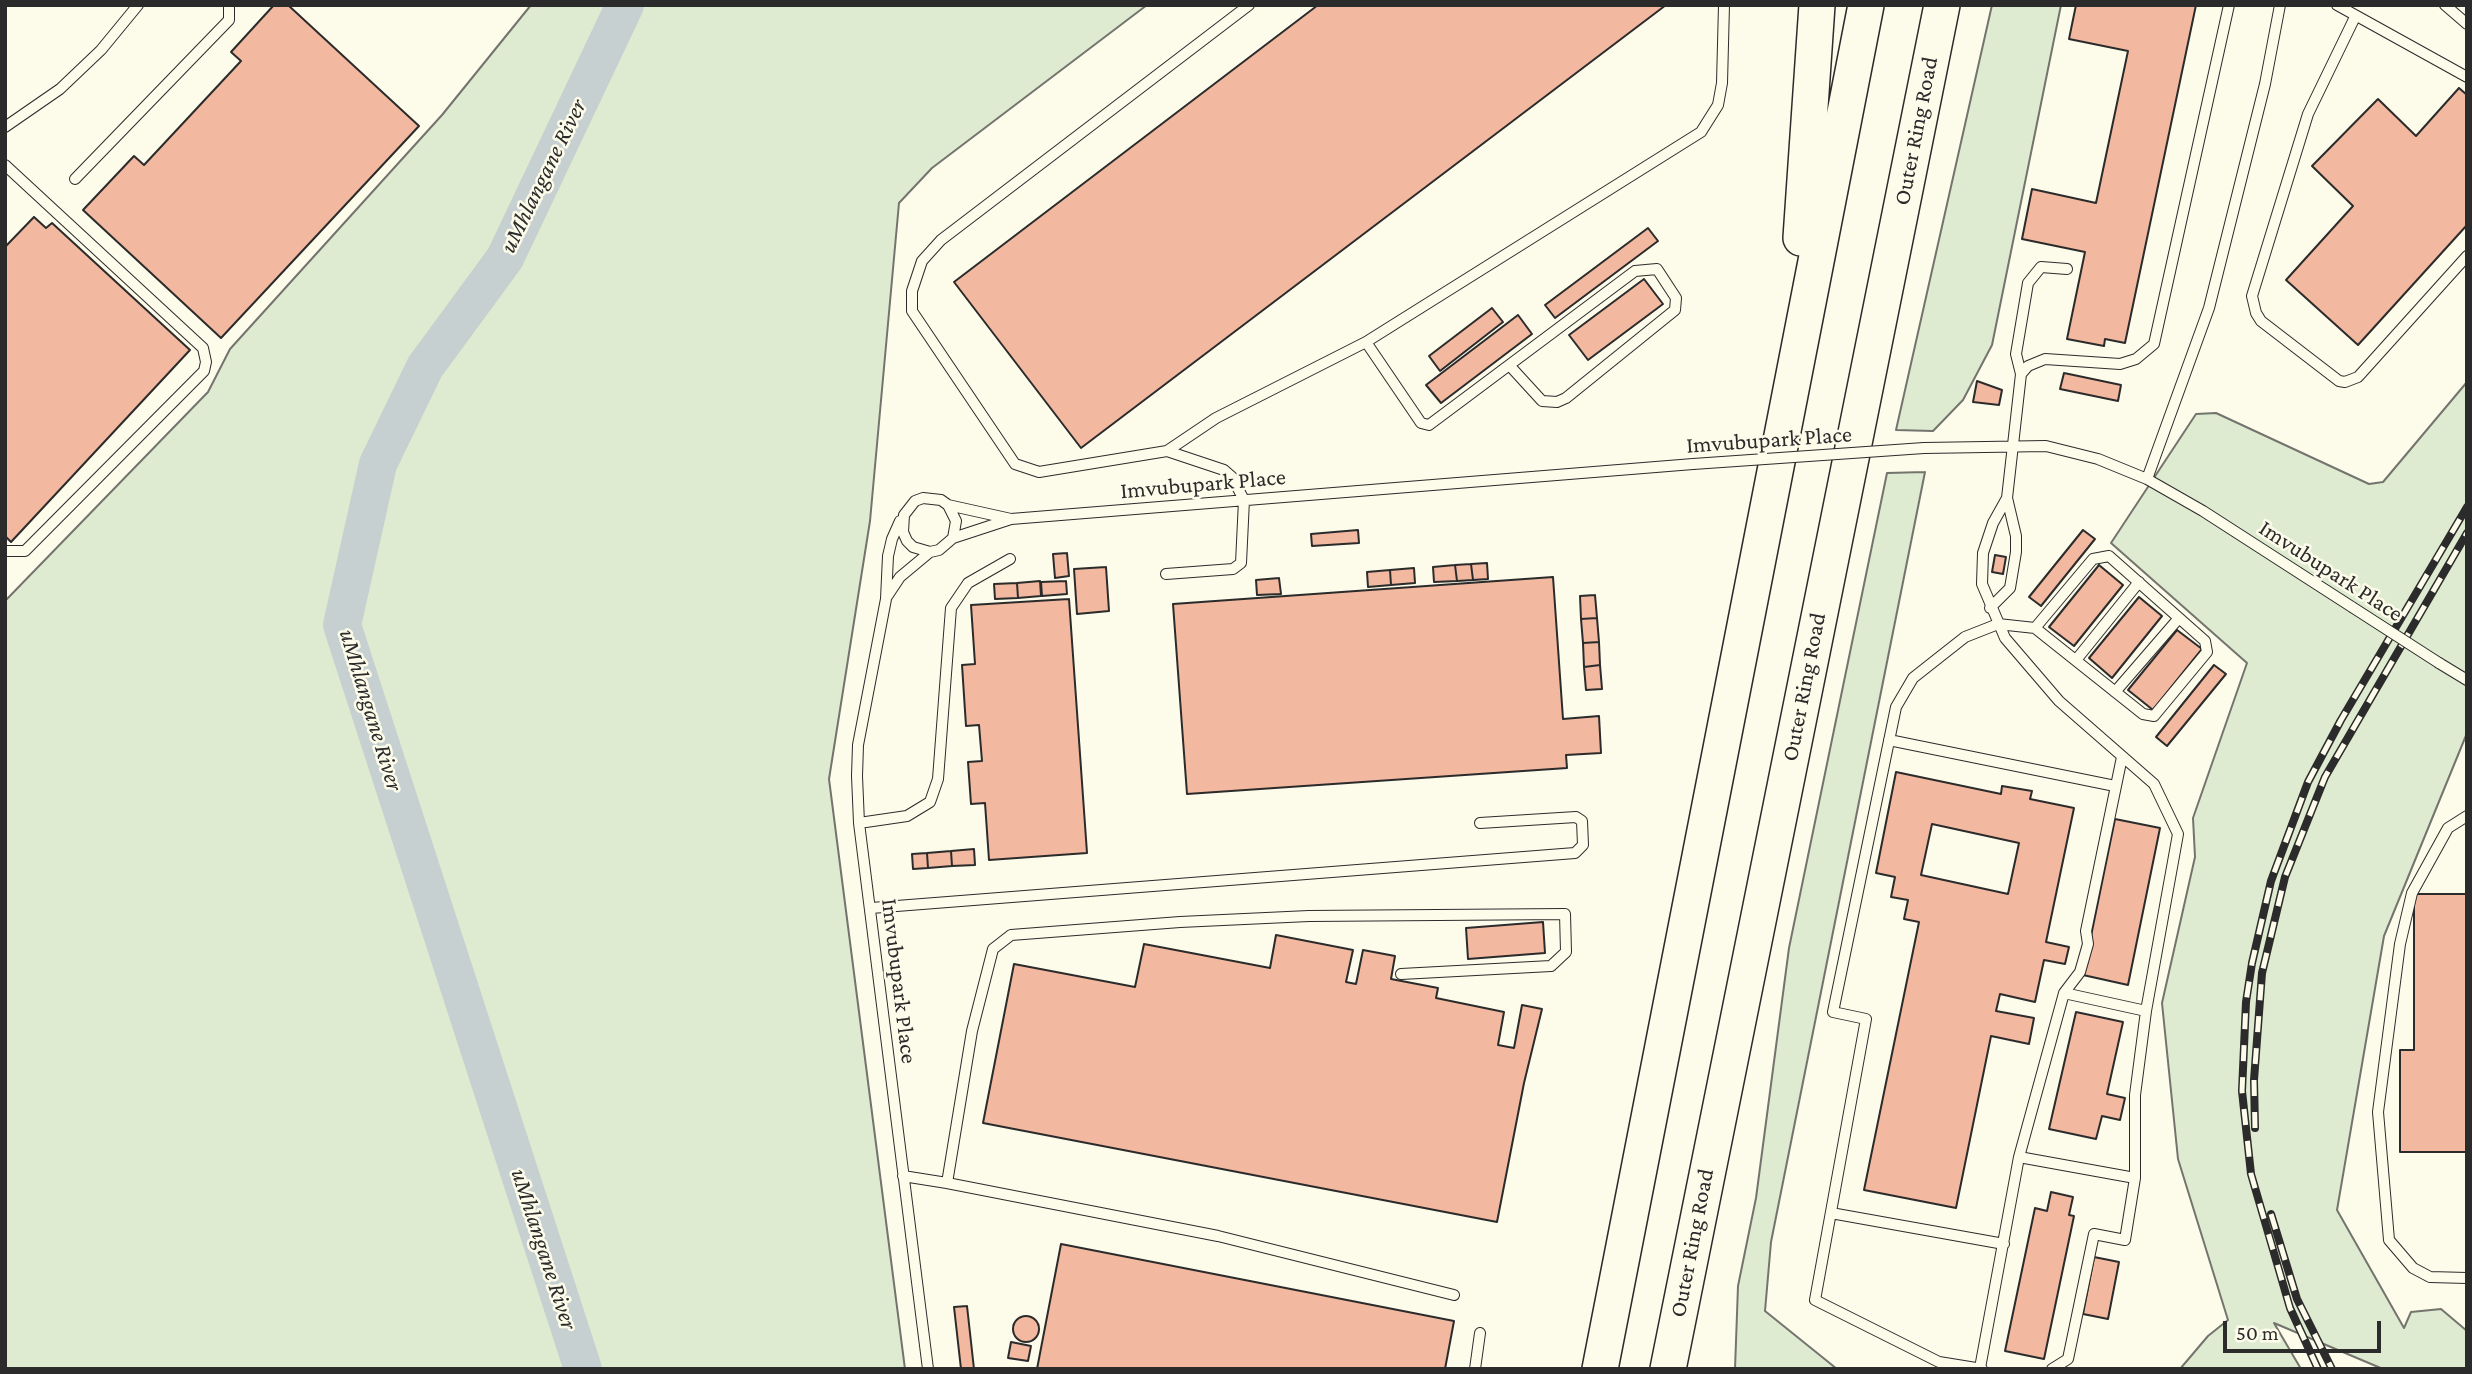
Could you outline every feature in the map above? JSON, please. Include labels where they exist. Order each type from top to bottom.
[{"type":"highway","points":[[1790,388],[1817,5]]},
{"type":"highway","points":[[1600,1369],[1866,5]]},
{"type":"highway","name":"Outer Ring Road","points":[[1668,1369],[1942,5]]},
{"type":"lane","points":[[5,127],[60,89],[102,50],[138,5]]},
{"type":"lane","points":[[75,178],[229,20],[229,5]]},
{"type":"lane","points":[[1249,5],[942,240],[922,261],[912,291],[912,311],[1015,464],[1039,472],[1167,451],[1216,418],[1366,342],[1701,132],[1718,105],[1722,83],[1724,5]]},
{"type":"lane","points":[[2021,374],[2028,366],[2045,359],[2120,364],[2136,359],[2154,344],[2229,5]]},
{"type":"lane","points":[[2147,479],[2209,308],[2265,84],[2280,5]]},
{"type":"lane","points":[[2337,5],[2467,77]]},
{"type":"lane","points":[[2445,5],[2467,24]]},
{"type":"lane","points":[[2355,17],[2308,114],[2252,296],[2256,313],[2261,321],[2339,381],[2345,382],[2358,377],[2467,256]]},
{"type":"lane","points":[[5,165],[204,348],[206,362],[204,371],[25,551],[5,551]]},
{"type":"lane","points":[[1990,608],[2010,588],[2013,571],[2017,536],[2007,498],[2021,374],[2016,355],[2028,283],[2041,267],[2067,269]]},
{"type":"lane","points":[[1366,342],[1425,425],[1433,423],[1635,271],[1657,269],[1676,298],[1675,310],[1566,398],[1557,402],[1542,401],[1510,366]]},
{"type":"lane","name":"Imvubupark Place","points":[[886,599],[900,577],[930,552],[939,550],[953,538],[1011,519],[1693,464],[2012,444],[2046,446],[2098,459],[2147,479],[2467,680]]},
{"type":"lane","points":[[1166,574],[1237,567],[1242,559],[1244,500],[1236,481],[1224,470],[1167,451]]},
{"type":"lane","name":"Imvubupark Place","points":[[928,1369],[859,822],[858,745],[886,599],[891,539],[904,515],[915,501],[932,497],[948,505],[1011,519]]},
{"type":"lane","points":[[2007,498],[1993,523],[1983,553],[1980,577],[1998,624],[2021,659],[2059,701],[2154,784],[2178,834],[2146,1011],[2135,1095],[2135,1178],[2124,1240],[2094,1234],[2068,1359],[2052,1369]]},
{"type":"lane","points":[[948,505],[956,521],[953,538]]},
{"type":"lane","points":[[904,515],[902,523],[907,541],[913,547],[930,552]]},
{"type":"lane","points":[[2035,628],[2098,557],[2109,556],[2205,641],[2207,652],[2157,714],[2143,714],[2035,628],[1998,624],[1965,637],[1913,678],[1896,707],[1833,1012],[1866,1019],[1815,1300],[1939,1362],[1981,1368],[2019,1157],[2064,993],[2080,972],[2088,944],[2086,931],[2122,757]]},
{"type":"lane","points":[[859,822],[907,816],[930,802],[938,779],[951,608],[968,583],[1010,559]]},
{"type":"lane","points":[[2076,660],[2139,582]]},
{"type":"lane","points":[[2115,692],[2179,618]]},
{"type":"lane","points":[[1889,740],[2115,786]]},
{"type":"lane","points":[[2467,816],[2448,828],[2412,893],[2400,944],[2378,1112],[2389,1240],[2413,1268],[2430,1277],[2467,1278]]},
{"type":"lane","points":[[871,908],[1575,853],[1583,845],[1582,821],[1576,817],[1480,823]]},
{"type":"lane","points":[[947,1183],[972,1031],[993,948],[1012,935],[1180,922],[1309,916],[1565,914],[1566,952],[1551,966],[1401,974]]},
{"type":"lane","points":[[2064,993],[2146,1011]]},
{"type":"lane","points":[[2019,1157],[2135,1178]]},
{"type":"lane","points":[[903,1176],[1218,1236],[1454,1295]]},
{"type":"lane","points":[[1831,1213],[2004,1244]]},
{"type":"lane","points":[[1475,1369],[1480,1334]]},
{"type":"green space","points":[[531,5],[1147,5],[932,168],[899,203],[870,521],[829,779],[905,1369],[5,1369],[5,601],[208,392],[230,349],[442,115]]},
{"type":"green space","points":[[1992,5],[2061,5],[1992,345],[1963,400],[1933,431],[1896,430]]},
{"type":"green space","points":[[2467,382],[2467,733],[2384,936],[2337,1210],[2404,1328],[2411,1312],[2441,1309],[2467,1331],[2467,1369],[2383,1369],[2274,1323],[2301,1369],[2180,1369],[2208,1336],[2228,1320],[2178,1159],[2162,1003],[2195,857],[2193,818],[2247,663],[2111,543],[2196,414],[2216,413],[2369,484],[2383,482]]},
{"type":"green space","points":[[1925,472],[1771,1242],[1765,1311],[1837,1369],[1735,1369],[1738,1286],[1756,1198],[1789,948],[1887,473]]},
{"type":"building","points":[[274,5],[288,5],[419,126],[221,338],[83,210],[134,156],[144,165],[241,61],[231,52]]},
{"type":"building","points":[[1318,5],[1666,5],[1081,448],[954,282]]},
{"type":"building","points":[[2076,5],[2196,5],[2125,343],[2105,339],[2104,346],[2067,339],[2085,252],[2022,239],[2032,189],[2096,203],[2128,51],[2069,39]]},
{"type":"building","points":[[2459,88],[2467,95],[2467,225],[2358,345],[2286,280],[2353,206],[2312,166],[2378,99],[2416,136]]},
{"type":"building","points":[[34,217],[46,228],[52,223],[190,350],[11,542],[5,536],[5,247]]},
{"type":"building","points":[[1648,228],[1658,241],[1555,318],[1545,305]]},
{"type":"building","points":[[1644,279],[1663,304],[1588,360],[1569,335]]},
{"type":"building","points":[[1492,308],[1503,322],[1440,371],[1429,356]]},
{"type":"building","points":[[1518,315],[1532,334],[1441,403],[1426,385]]},
{"type":"building","points":[[2064,373],[2121,385],[2118,401],[2060,389]]},
{"type":"building","points":[[1977,381],[2002,390],[1999,405],[1973,402]]},
{"type":"building","points":[[1358,530],[1359,543],[1312,546],[1311,534]]},
{"type":"building","points":[[2083,530],[2095,539],[2041,606],[2029,597]]},
{"type":"building","points":[[1067,553],[1069,576],[1055,578],[1053,554]]},
{"type":"building","points":[[1995,555],[2006,557],[2003,574],[1992,572]]},
{"type":"building","points":[[1487,563],[1488,579],[1473,580],[1471,564]]},
{"type":"building","points":[[1471,564],[1473,580],[1457,581],[1455,565]]},
{"type":"building","points":[[1455,565],[1457,581],[1434,582],[1433,567]]},
{"type":"building","points":[[2099,565],[2123,585],[2074,646],[2049,627]]},
{"type":"building","points":[[1106,567],[1109,611],[1077,614],[1074,569]]},
{"type":"building","points":[[1414,568],[1415,583],[1391,585],[1390,570]]},
{"type":"building","points":[[1390,570],[1391,585],[1368,587],[1367,572]]},
{"type":"building","points":[[1553,577],[1563,719],[1599,716],[1601,753],[1566,755],[1567,768],[1187,794],[1173,604]]},
{"type":"building","points":[[1279,578],[1281,594],[1257,595],[1256,580]]},
{"type":"building","points":[[1040,581],[1041,596],[1018,598],[1017,583]]},
{"type":"building","points":[[1066,581],[1067,594],[1042,596],[1041,582]]},
{"type":"building","points":[[1017,583],[1018,598],[995,599],[994,584]]},
{"type":"building","points":[[1595,595],[1597,618],[1581,619],[1580,596]]},
{"type":"building","points":[[2139,597],[2162,616],[2112,678],[2089,658]]},
{"type":"building","points":[[1069,599],[1087,853],[989,860],[985,803],[971,804],[968,762],[982,761],[979,725],[966,726],[962,665],[975,664],[971,605]]},
{"type":"building","points":[[1597,618],[1599,642],[1583,643],[1581,619]]},
{"type":"building","points":[[2177,630],[2202,649],[2153,710],[2128,690]]},
{"type":"building","points":[[1599,642],[1600,665],[1584,667],[1583,643]]},
{"type":"building","points":[[1600,665],[1602,689],[1586,690],[1584,667]]},
{"type":"building","points":[[2214,665],[2226,674],[2167,746],[2156,737]]},
{"type":"building","points":[[1896,772],[2001,794],[2002,786],[2032,791],[2030,799],[2074,808],[2046,942],[2069,947],[2065,964],[2044,960],[2035,1002],[2000,994],[1996,1011],[2034,1018],[2029,1044],[1991,1036],[1956,1208],[1864,1190],[1919,922],[1904,919],[1908,900],[1891,897],[1895,877],[1876,873]],"holes":[[[1932,824],[2019,843],[2008,894],[1921,875]]]},
{"type":"building","points":[[2115,819],[2160,828],[2128,985],[2083,975]]},
{"type":"building","points":[[974,849],[975,865],[952,866],[951,851]]},
{"type":"building","points":[[951,851],[952,866],[928,868],[927,853]]},
{"type":"building","points":[[927,853],[928,868],[913,869],[912,854]]},
{"type":"building","points":[[2414,894],[2467,894],[2467,1152],[2400,1152],[2400,1050],[2414,1050]]},
{"type":"building","points":[[1543,922],[1545,953],[1468,959],[1466,928]]},
{"type":"building","points":[[1276,935],[1353,950],[1346,982],[1356,984],[1363,950],[1395,956],[1391,979],[1438,988],[1436,998],[1504,1012],[1498,1045],[1514,1048],[1522,1005],[1542,1009],[1524,1083],[1497,1222],[983,1123],[1014,964],[1135,987],[1144,944],[1270,968]]},
{"type":"building","points":[[2076,1012],[2123,1022],[2107,1094],[2125,1098],[2120,1120],[2102,1116],[2096,1139],[2049,1129]]},
{"type":"building","points":[[2051,1192],[2073,1197],[2069,1215],[2074,1216],[2044,1359],[2005,1351],[2035,1208],[2047,1211]]},
{"type":"building","points":[[1061,1244],[1454,1321],[1445,1369],[1037,1369]]},
{"type":"building","points":[[2094,1257],[2119,1262],[2108,1319],[2083,1314]]},
{"type":"building","points":[[967,1306],[974,1369],[961,1369],[954,1307]]},
{"type":"building","points":[[1026,1316],[1035,1320],[1039,1329],[1035,1338],[1026,1342],[1017,1338],[1013,1329],[1017,1320]]},
{"type":"building","points":[[1011,1342],[1031,1346],[1028,1361],[1008,1358]]},
{"type":"waterway","name":"uMhlangane River","points":[[583,1369],[342,625],[378,464],[425,367],[505,258],[625,5]]},
{"type":"railway","points":[[2318,1369],[2290,1308],[2251,1174],[2242,1091],[2246,1002],[2252,963],[2271,881],[2308,782],[2341,720],[2467,507]]},
{"type":"railway","points":[[2255,1128],[2254,1080],[2262,973],[2285,877],[2325,777],[2467,533]]},
{"type":"railway","points":[[2271,1214],[2297,1299],[2332,1369]]}]
